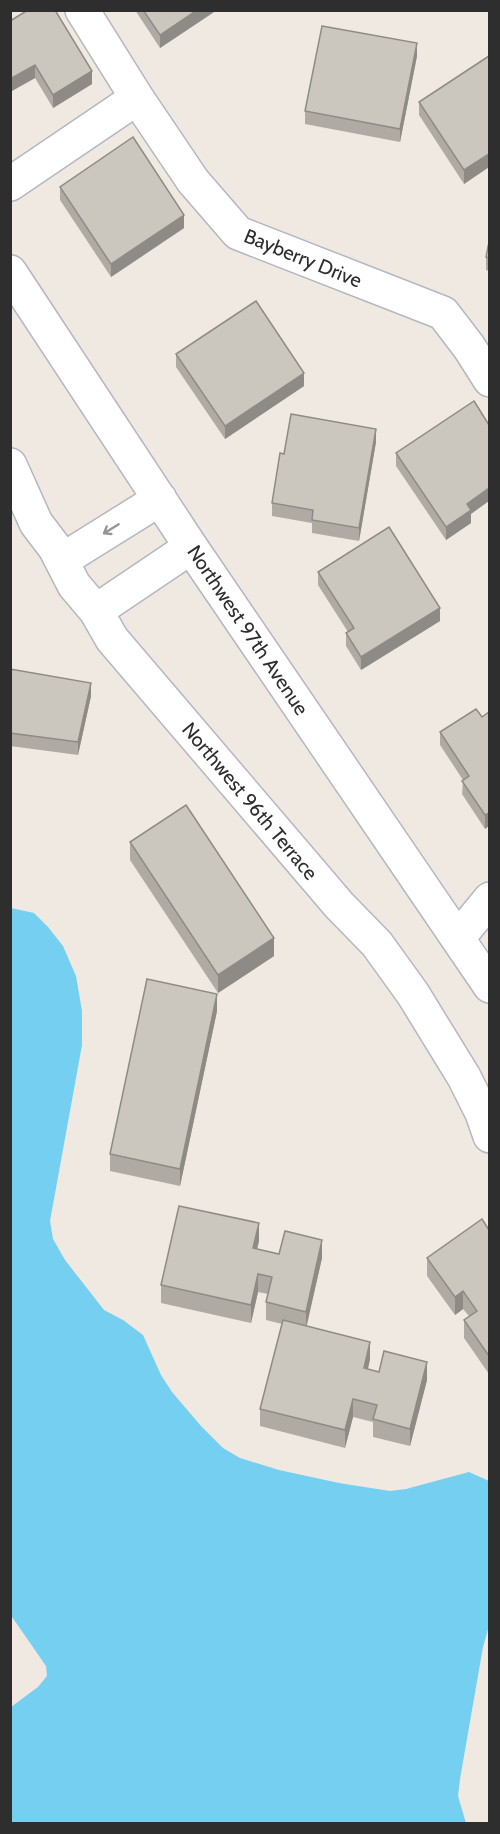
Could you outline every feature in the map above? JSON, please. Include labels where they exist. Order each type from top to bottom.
[{"type":"street","name":"Bayberry Drive","points":[[82,10],[193,181],[238,233],[443,313],[470,346],[489,380]]},
{"type":"street","points":[[10,184],[137,98]]},
{"type":"street","name":"Northwest 97th Avenue","points":[[10,272],[191,547],[489,986]]},
{"type":"street","name":"Northwest 96th Terrace","points":[[10,465],[36,523],[61,558],[74,585],[96,611],[120,648],[339,904],[377,944],[413,994],[464,1077],[482,1113],[489,1136]]},
{"type":"street","points":[[61,558],[75,552],[160,499]]},
{"type":"street","points":[[96,611],[191,547]]},
{"type":"street","points":[[458,938],[489,899]]},
{"type":"street","points":[[458,938],[489,925]]},
{"type":"water","points":[[11,908],[34,913],[63,946],[76,976],[82,1011],[82,1045],[50,1221],[53,1239],[65,1260],[104,1310],[123,1320],[143,1335],[161,1375],[172,1392],[223,1448],[240,1458],[279,1470],[390,1491],[469,1472],[489,1481],[489,1626],[483,1647],[458,1796],[466,1823],[11,1823],[11,1707],[38,1687],[47,1676],[46,1666],[10,1614]]},
{"type":"building","points":[[28,10],[55,10],[92,71],[53,95],[35,65],[10,79],[10,21]]},
{"type":"building","points":[[143,10],[197,10],[160,35]]},
{"type":"building","points":[[322,26],[417,43],[400,129],[305,111]]},
{"type":"building","points":[[489,56],[489,154],[464,170],[419,102]]},
{"type":"building","points":[[133,137],[184,215],[111,264],[60,187]]},
{"type":"building","points":[[489,242],[489,258],[486,257]]},
{"type":"building","points":[[256,301],[304,373],[225,426],[176,354]]},
{"type":"building","points":[[474,401],[489,425],[489,488],[467,504],[471,510],[446,527],[396,453]]},
{"type":"building","points":[[291,414],[376,429],[359,528],[312,520],[313,510],[272,503],[280,453],[284,454]]},
{"type":"building","points":[[389,527],[440,608],[361,657],[346,633],[354,628],[318,572]]},
{"type":"building","points":[[10,669],[91,683],[78,742],[10,733]]},
{"type":"building","points":[[476,709],[482,717],[489,712],[489,813],[485,815],[462,781],[469,776],[440,732]]},
{"type":"building","points":[[186,805],[274,938],[218,975],[130,842]]},
{"type":"building","points":[[147,979],[217,994],[180,1169],[110,1154]]},
{"type":"building","points":[[179,1206],[259,1223],[253,1248],[279,1254],[285,1231],[322,1240],[306,1312],[266,1302],[272,1277],[258,1274],[251,1305],[161,1285]]},
{"type":"building","points":[[482,1219],[489,1230],[489,1356],[464,1320],[477,1311],[463,1291],[455,1297],[427,1258]]},
{"type":"building","points":[[283,1320],[370,1342],[364,1368],[379,1372],[384,1351],[427,1362],[410,1429],[373,1419],[377,1405],[353,1399],[345,1430],[260,1409]]}]
